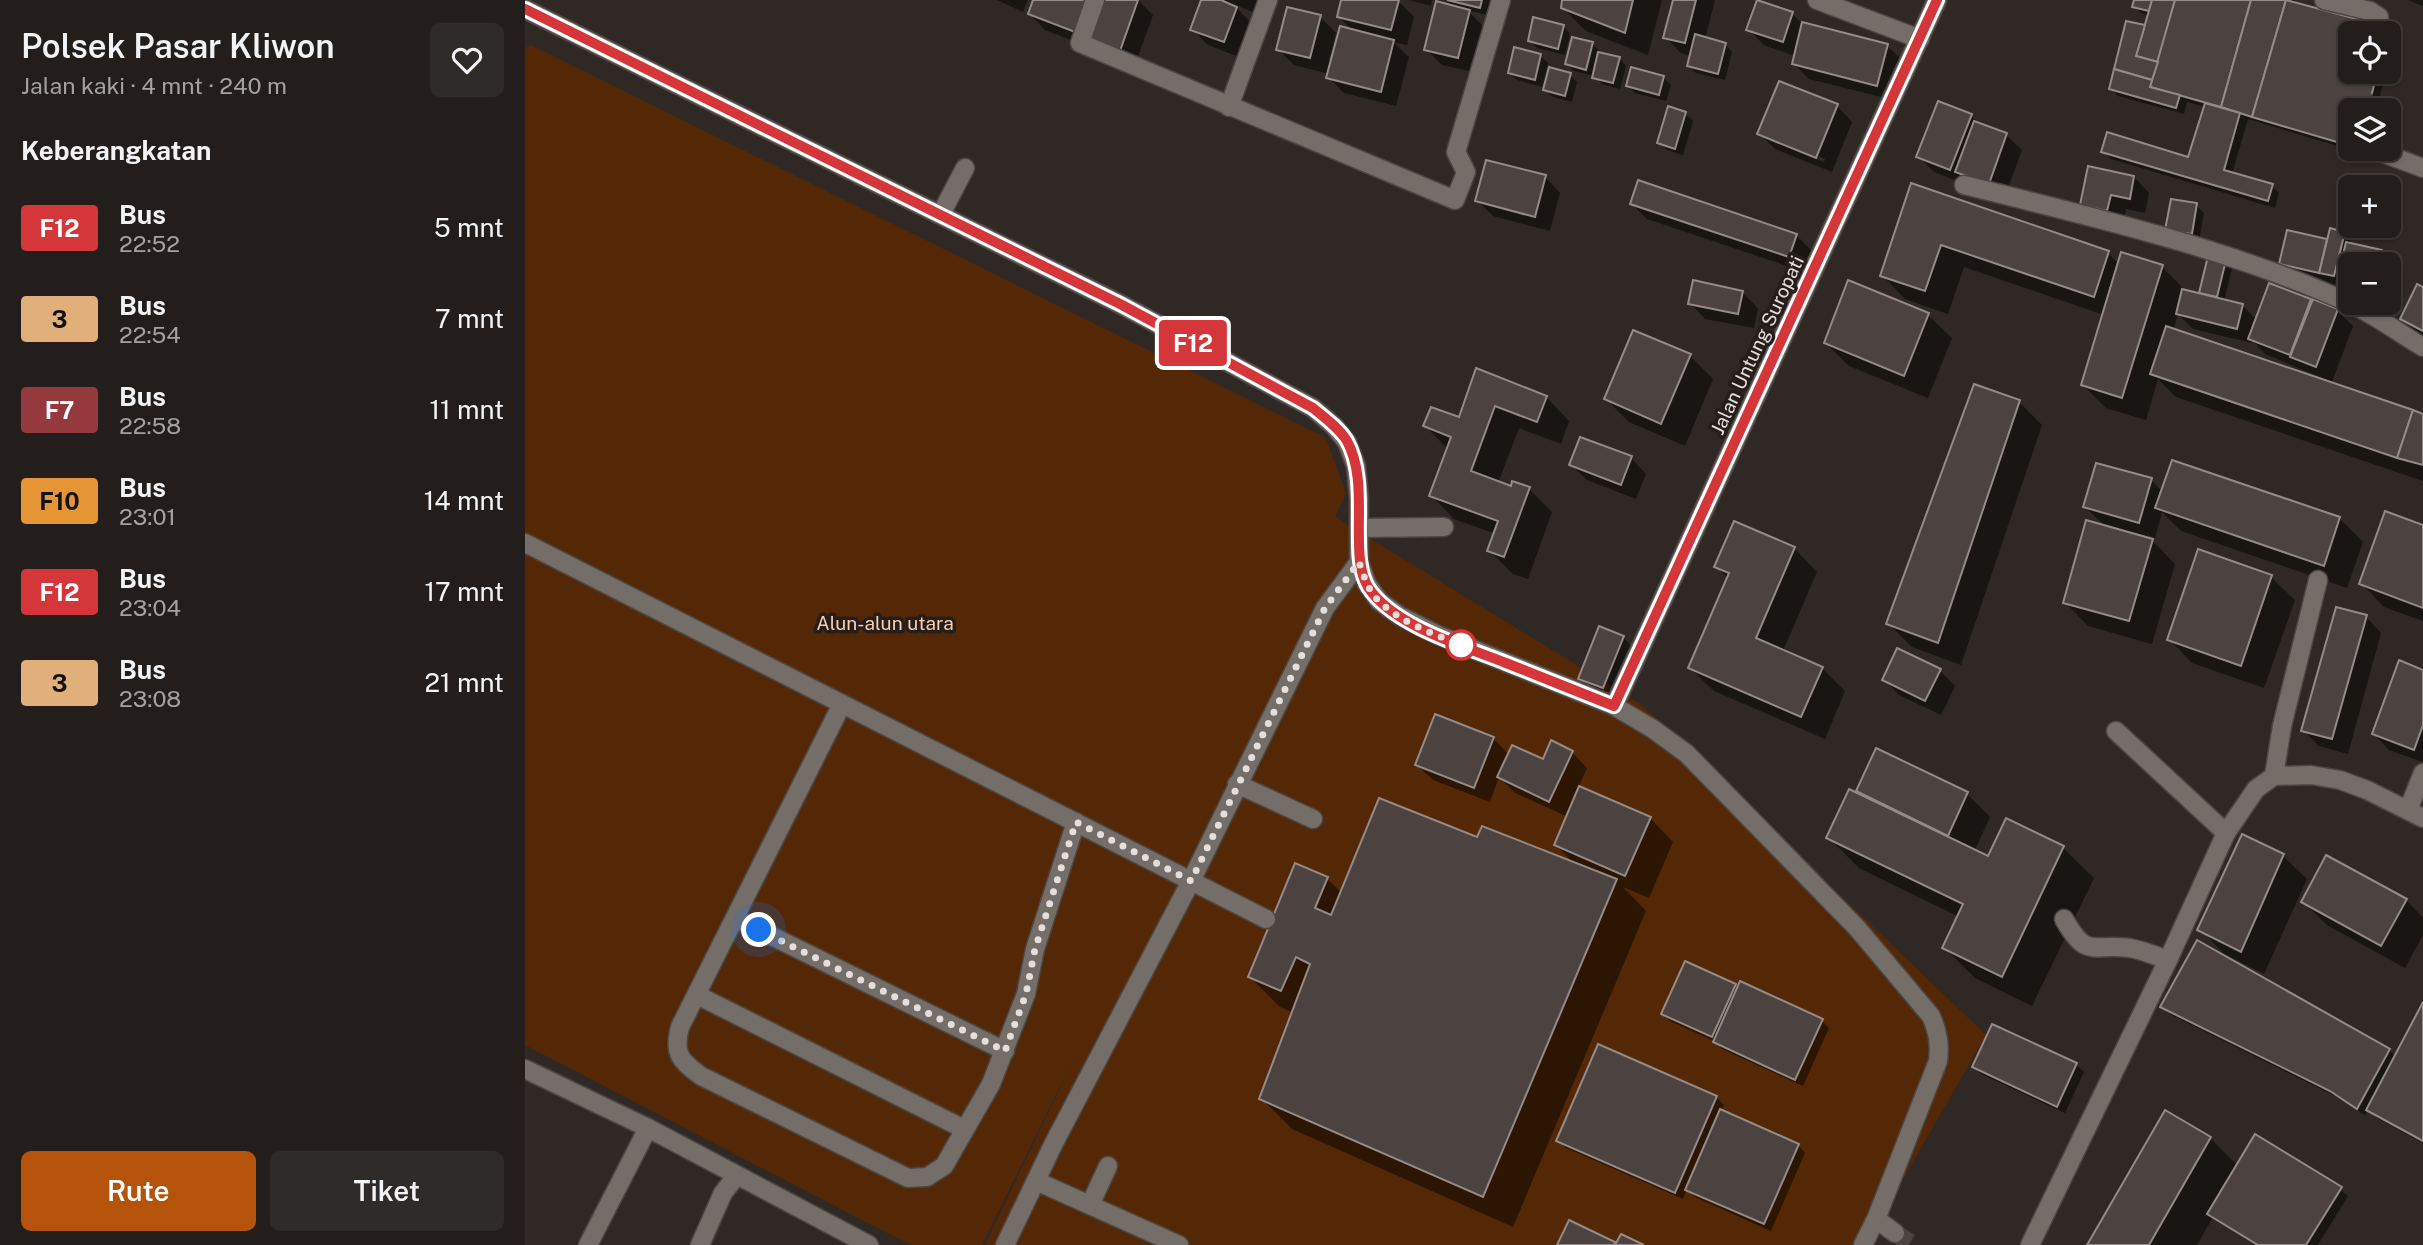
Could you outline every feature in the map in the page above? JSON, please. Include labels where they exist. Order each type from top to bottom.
[{"type":"street","points":[[1095,0],[1080,43],[1455,200],[1466,172],[1456,152],[1501,0]]},
{"type":"street","points":[[1229,107],[1268,0]]},
{"type":"street","points":[[1817,0],[1920,39]]},
{"type":"street","name":"Jalan Untung Suropati","points":[[1614,706],[1937,0]]},
{"type":"street","points":[[2324,0],[2370,11],[2379,17],[2379,21]]},
{"type":"street","points":[[525,9],[1122,305],[1313,408],[1334,426],[1347,442],[1356,466],[1359,562],[1367,584],[1379,601],[1400,616],[1438,635],[1614,706],[1688,754],[1857,928],[1931,1016],[1939,1046],[1938,1061],[1876,1219],[1863,1245]]},
{"type":"street","points":[[2401,160],[2423,168]]},
{"type":"street","points":[[941,214],[965,168]]},
{"type":"street","points":[[1964,185],[2104,220],[2252,265],[2346,301],[2423,347]]},
{"type":"street","points":[[1359,528],[1444,527]]},
{"type":"street","points":[[525,543],[1266,919]]},
{"type":"street","points":[[1005,1245],[1191,881],[1325,608],[1359,562]]},
{"type":"street","points":[[2274,776],[2282,726],[2318,580]]},
{"type":"street","points":[[842,704],[681,1027],[677,1040],[678,1053],[685,1065],[701,1076],[908,1178],[927,1177],[944,1166],[991,1084],[1005,1051],[1026,994],[1035,949],[1076,822]]},
{"type":"street","points":[[2116,732],[2226,833]]},
{"type":"street","points":[[2030,1245],[2168,960],[2226,833],[2256,789],[2274,776],[2311,775],[2340,780],[2416,814],[2423,773]]},
{"type":"street","points":[[1237,784],[1313,820]]},
{"type":"street","points":[[735,918],[1005,1051]]},
{"type":"street","points":[[2064,919],[2074,937],[2089,948],[2131,948],[2168,960]]},
{"type":"street","points":[[697,995],[964,1129]]},
{"type":"street","points":[[525,1076],[525,1069],[648,1128],[869,1245]]},
{"type":"street","points":[[588,1245],[648,1128]]},
{"type":"street","points":[[1090,1205],[1108,1166]]},
{"type":"street","points":[[699,1245],[723,1193],[734,1179],[733,1173]]},
{"type":"street","points":[[1036,1181],[1179,1245]]},
{"type":"street","points":[[1876,1219],[1895,1233]]},
{"type":"green space","name":"Alun-alun utara","points":[[531,45],[1326,438],[1346,493],[1335,517],[1642,705],[1986,1035],[1865,1245],[985,1245],[1082,1042],[982,1245],[910,1245],[525,1045],[525,48]]},
{"type":"building","points":[[1033,0],[1087,0],[1075,32],[1028,14]]},
{"type":"building","points":[[1101,0],[1138,0],[1120,51],[1087,39]]},
{"type":"building","points":[[1201,0],[1221,0],[1237,7],[1224,42],[1190,30]]},
{"type":"building","points":[[1341,0],[1399,0],[1391,30],[1337,17]]},
{"type":"building","points":[[1447,0],[1482,0],[1480,8]]},
{"type":"building","points":[[1562,0],[1633,0],[1625,33],[1561,8]]},
{"type":"building","points":[[1673,0],[1696,0],[1685,43],[1663,38]]},
{"type":"building","points":[[1757,0],[1793,12],[1783,42],[1746,30]]},
{"type":"building","points":[[2134,0],[2152,0],[2149,11],[2132,7]]},
{"type":"building","points":[[2152,0],[2175,0],[2158,62],[2136,56]]},
{"type":"building","points":[[2175,0],[2251,0],[2221,107],[2150,87]]},
{"type":"building","points":[[2251,0],[2286,0],[2252,117],[2221,107]]},
{"type":"building","points":[[2286,0],[2365,21],[2338,21],[2338,84],[2375,84],[2370,98],[2338,98],[2337,142],[2252,117]]},
{"type":"building","points":[[1436,1],[1470,10],[1458,58],[1424,50]]},
{"type":"building","points":[[1287,7],[1321,15],[1310,58],[1276,50]]},
{"type":"building","points":[[1533,17],[1564,25],[1558,49],[1528,41]]},
{"type":"building","points":[[2126,21],[2145,25],[2136,56],[2158,62],[2152,80],[2114,69]]},
{"type":"building","points":[[1802,22],[1888,44],[1877,86],[1792,64]]},
{"type":"building","points":[[1340,26],[1394,40],[1381,92],[1326,78]]},
{"type":"building","points":[[1695,34],[1726,43],[1718,74],[1687,66]]},
{"type":"building","points":[[1572,37],[1593,42],[1586,70],[1565,64]]},
{"type":"building","points":[[1514,47],[1541,54],[1535,80],[1508,73]]},
{"type":"building","points":[[1598,52],[1620,57],[1613,83],[1592,78]]},
{"type":"building","points":[[1549,67],[1571,73],[1565,96],[1543,90]]},
{"type":"building","points":[[1631,67],[1664,76],[1659,95],[1626,86]]},
{"type":"building","points":[[2114,69],[2152,80],[2150,87],[2180,95],[2176,108],[2109,89]]},
{"type":"building","points":[[1779,81],[1838,104],[1816,158],[1757,134]]},
{"type":"building","points":[[1938,101],[1972,114],[1950,170],[1916,157]]},
{"type":"building","points":[[2205,103],[2240,113],[2224,170],[2273,184],[2268,201],[2101,152],[2107,132],[2188,157]]},
{"type":"building","points":[[1668,106],[1686,112],[1675,149],[1657,143]]},
{"type":"building","points":[[1974,121],[2007,133],[1989,184],[1955,172]]},
{"type":"building","points":[[1486,160],[1546,175],[1535,217],[1475,201]]},
{"type":"building","points":[[2088,166],[2134,176],[2130,199],[2111,195],[2107,211],[2080,205]]},
{"type":"building","points":[[1638,180],[1797,234],[1789,257],[1630,204]]},
{"type":"building","points":[[1911,183],[2109,251],[2094,297],[1941,245],[1925,291],[1880,276]]},
{"type":"building","points":[[2171,199],[2197,203],[2192,234],[2165,230]]},
{"type":"building","points":[[2330,228],[2338,230],[2338,238],[2344,238],[2334,276],[2319,273]]},
{"type":"building","points":[[2287,230],[2327,239],[2319,273],[2279,264]]},
{"type":"building","points":[[2346,242],[2382,250],[2382,252],[2344,252]]},
{"type":"building","points":[[2121,252],[2163,265],[2122,398],[2081,385]]},
{"type":"building","points":[[2208,256],[2226,260],[2217,297],[2199,293]]},
{"type":"building","points":[[1693,280],[1743,291],[1738,314],[1688,304]]},
{"type":"building","points":[[1848,280],[1929,313],[1904,376],[1824,343]]},
{"type":"building","points":[[2269,283],[2311,299],[2290,355],[2248,339]]},
{"type":"building","points":[[2417,284],[2423,287],[2423,331],[2400,319]]},
{"type":"building","points":[[2182,289],[2243,304],[2237,329],[2176,314]]},
{"type":"building","points":[[2313,299],[2338,309],[2316,367],[2290,357]]},
{"type":"building","points":[[2166,326],[2413,410],[2397,458],[2150,374]]},
{"type":"building","points":[[1633,330],[1691,354],[1661,424],[1604,399]]},
{"type":"building","points":[[1476,368],[1547,396],[1537,422],[1495,406],[1471,471],[1511,486],[1512,481],[1530,487],[1504,557],[1487,551],[1498,521],[1429,496],[1451,437],[1423,426],[1431,407],[1459,417]]},
{"type":"building","points":[[1974,384],[2020,400],[1938,643],[1886,624]]},
{"type":"building","points":[[2413,410],[2423,414],[2423,465],[2397,458]]},
{"type":"building","points":[[1580,437],[1632,456],[1621,485],[1569,465]]},
{"type":"building","points":[[2172,460],[2340,517],[2324,566],[2155,508]]},
{"type":"building","points":[[2096,463],[2152,478],[2139,523],[2083,507]]},
{"type":"building","points":[[2385,511],[2423,525],[2423,608],[2359,584]]},
{"type":"building","points":[[2086,520],[2153,539],[2129,621],[2063,603]]},
{"type":"building","points":[[1734,521],[1795,547],[1756,638],[1823,667],[1801,717],[1688,668],[1729,573],[1714,567]]},
{"type":"building","points":[[2198,549],[2272,575],[2241,666],[2167,640]]},
{"type":"building","points":[[2336,607],[2367,615],[2332,739],[2301,731]]},
{"type":"building","points":[[1599,626],[1624,636],[1603,688],[1578,679]]},
{"type":"building","points":[[1897,648],[1941,669],[1925,701],[1882,680]]},
{"type":"building","points":[[2399,660],[2423,670],[2423,725],[2414,750],[2372,734]]},
{"type":"building","points":[[1435,714],[1494,737],[1474,788],[1415,765]]},
{"type":"building","points":[[1551,740],[1573,751],[1549,802],[1497,777],[1512,745],[1543,759]]},
{"type":"building","points":[[1876,748],[1968,792],[1948,836],[1856,791]]},
{"type":"building","points":[[1579,786],[1651,817],[1625,876],[1554,845]]},
{"type":"building","points":[[1849,789],[1988,856],[2006,818],[2064,846],[2002,977],[1942,948],[1963,904],[1826,838]]},
{"type":"building","points":[[1379,798],[1477,837],[1482,826],[1617,879],[1483,1197],[1259,1099],[1310,964],[1296,957],[1281,991],[1248,977],[1295,863],[1328,877],[1315,908],[1331,915]]},
{"type":"building","points":[[2242,834],[2284,854],[2241,952],[2197,930]]},
{"type":"building","points":[[2326,855],[2407,899],[2381,946],[2301,902]]},
{"type":"building","points":[[2197,940],[2390,1049],[2357,1109],[2330,1091],[2160,1007]]},
{"type":"building","points":[[1685,961],[1736,984],[1712,1037],[1661,1014]]},
{"type":"building","points":[[1740,981],[1823,1019],[1795,1080],[1713,1042]]},
{"type":"building","points":[[2423,1002],[2423,1141],[2366,1110]]},
{"type":"building","points":[[1992,1024],[2077,1063],[2057,1107],[1972,1067]]},
{"type":"building","points":[[1598,1044],[1717,1096],[1675,1193],[1556,1141]]},
{"type":"building","points":[[1720,1109],[1799,1144],[1764,1224],[1685,1190]]},
{"type":"building","points":[[2165,1110],[2211,1137],[2149,1245],[2087,1245]]},
{"type":"building","points":[[2255,1134],[2342,1187],[2306,1245],[2258,1245],[2207,1214]]},
{"type":"building","points":[[1569,1220],[1615,1242],[1614,1245],[1557,1245]]},
{"type":"building","points":[[1621,1234],[1644,1245],[1615,1245]]},
{"type":"tunnel","points":[[2362,98],[2366,84]]},
{"type":"tunnel","points":[[1895,1233],[1914,1245]]},
{"type":"bus line","name":"F12","points":[[525,9],[1122,305],[1313,408],[1334,426],[1347,442],[1356,466],[1359,562],[1367,584],[1379,601],[1400,616],[1438,635],[1614,706],[1937,0]]},
{"type":"route","points":[[759,930],[1005,1051],[1026,994],[1035,949],[1076,822],[1191,881],[1325,608],[1359,562],[1367,584],[1379,601],[1400,616],[1463,646],[1461,645]]}]
